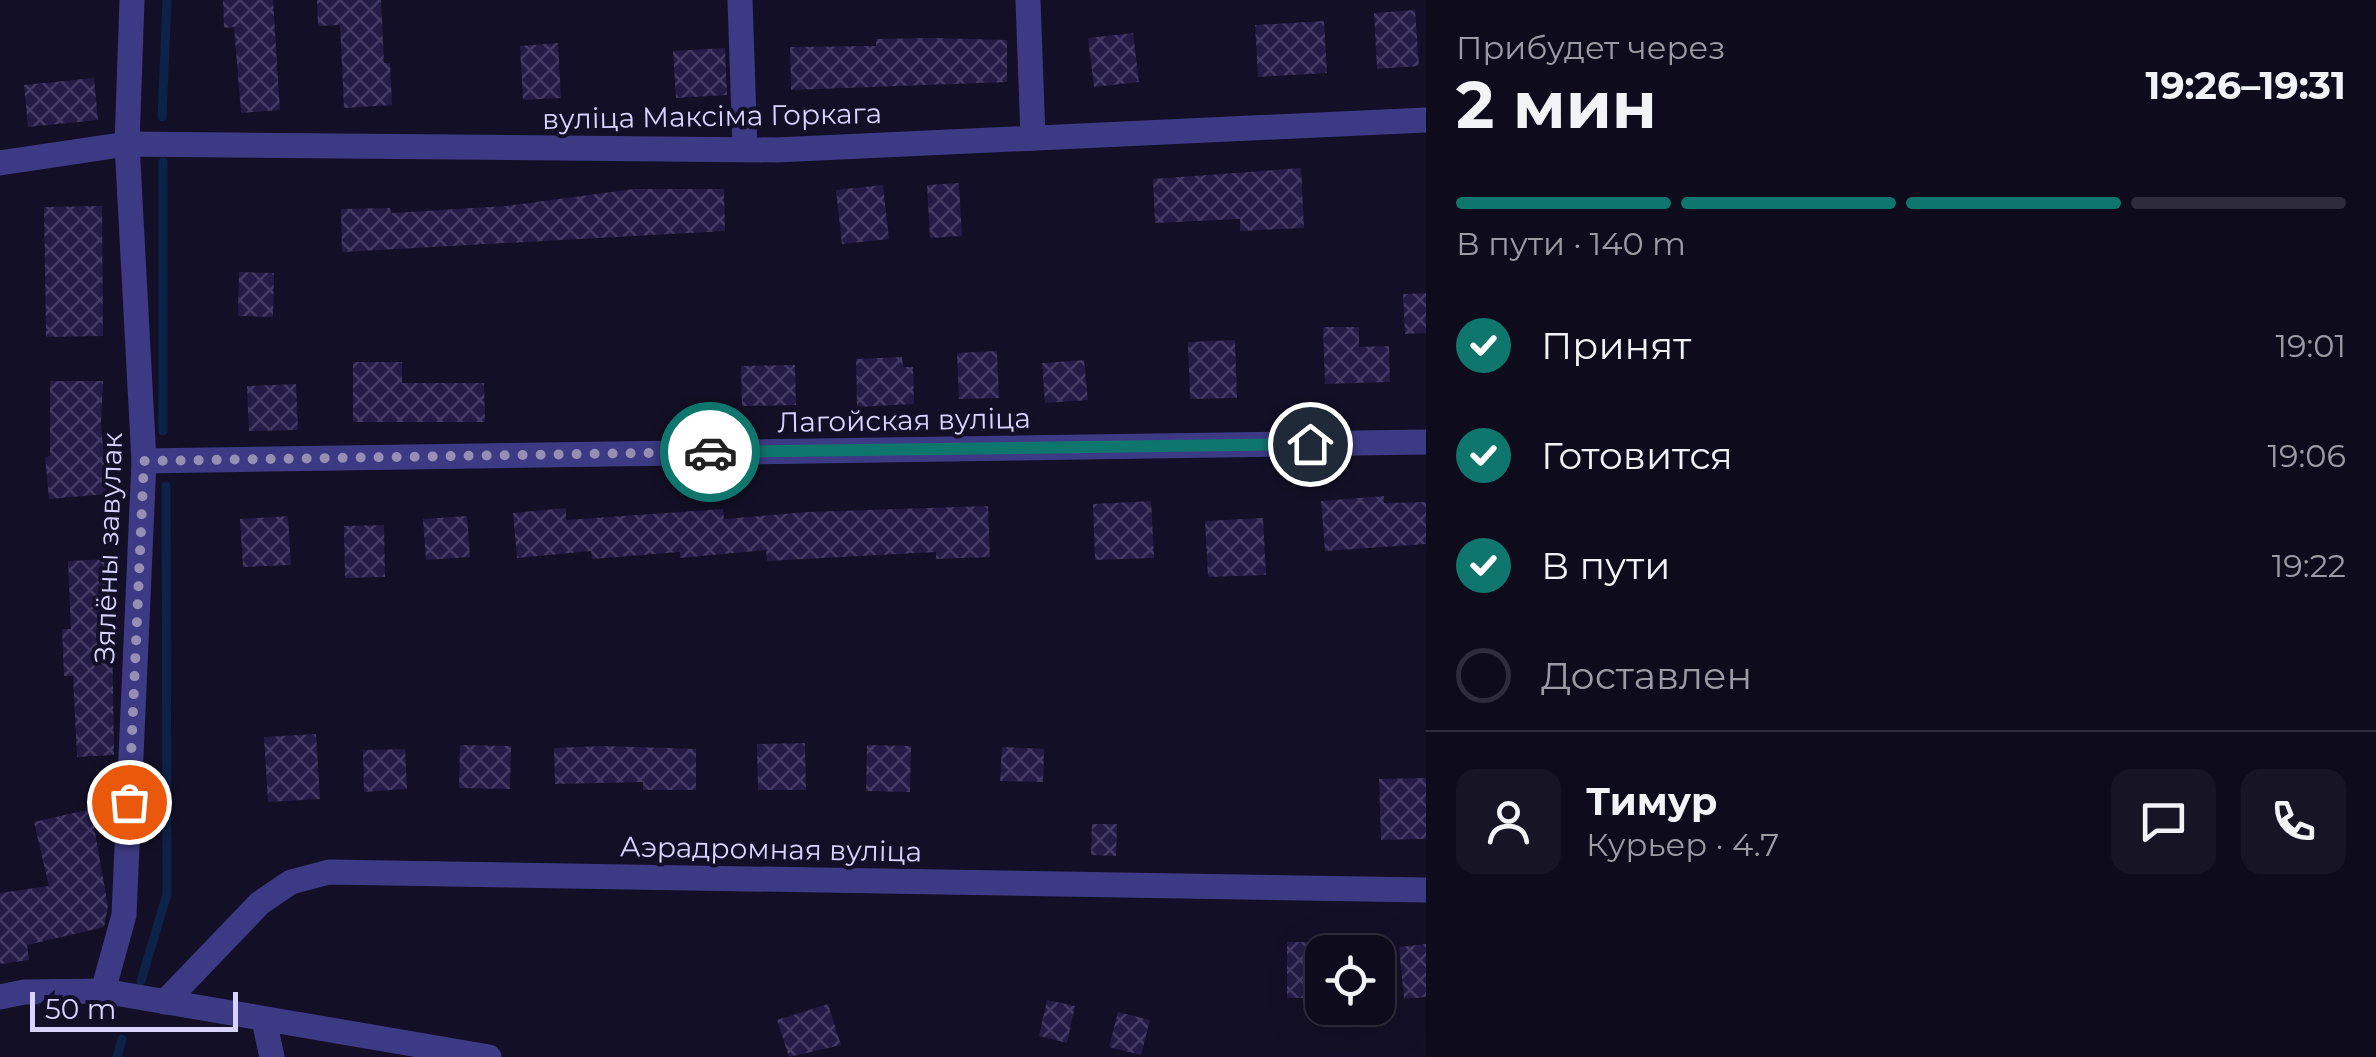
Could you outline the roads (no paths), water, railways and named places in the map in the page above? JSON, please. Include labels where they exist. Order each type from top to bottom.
[{"type":"street","name":"Зялёны завулак","points":[[103,992],[124,915],[144,461],[127,144],[132,0]]},
{"type":"street","points":[[740,0],[745,150]]},
{"type":"street","points":[[1028,0],[1032,138]]},
{"type":"street","name":"вуліца Максіма Горкага","points":[[0,164],[127,144],[745,150],[1426,120]]},
{"type":"street","name":"Лагойская вуліца","points":[[144,461],[1426,442]]},
{"type":"street","name":"Аэрадромная вуліца","points":[[165,1002],[260,903],[291,882],[329,872],[1426,890]]},
{"type":"street","points":[[0,997],[24,992],[103,992],[489,1057]]},
{"type":"street","points":[[264,1020],[272,1057]]},
{"type":"waterway","points":[[162,117],[167,0]]},
{"type":"waterway","points":[[163,162],[163,431]]},
{"type":"waterway","points":[[141,981],[167,894],[166,486]]},
{"type":"waterway","points":[[117,1057],[122,1039]]}]
